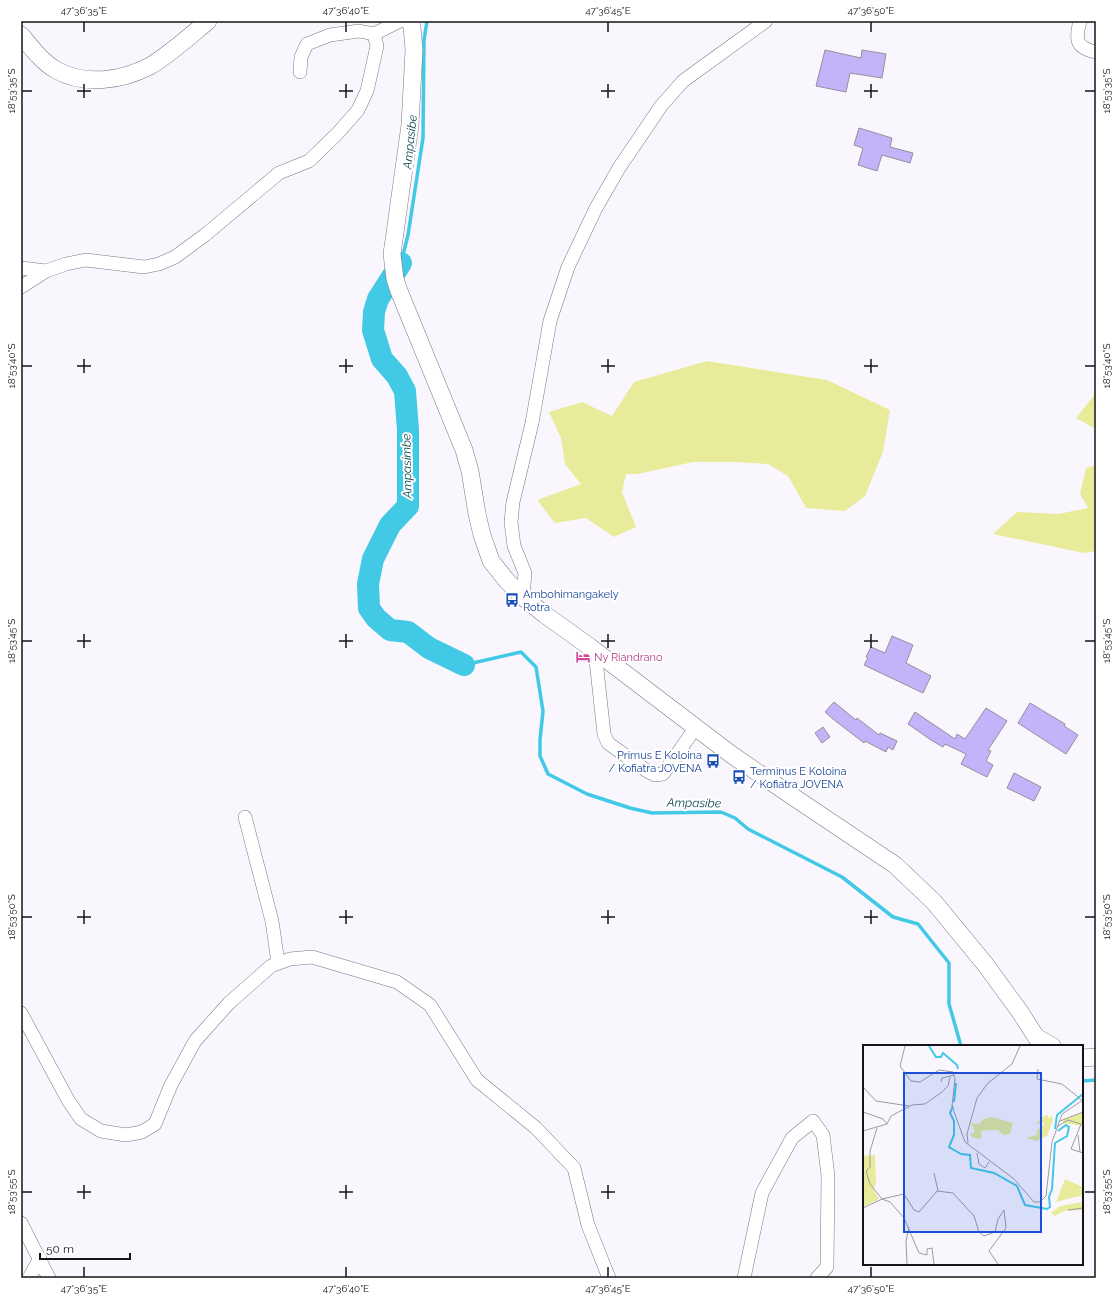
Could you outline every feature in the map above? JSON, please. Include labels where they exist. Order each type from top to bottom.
[{"type":"main road","points":[[21,36],[45,61],[55,69],[72,77],[92,80],[113,79],[129,75],[150,65],[208,21]]},
{"type":"main road","points":[[410,21],[414,50],[410,125],[394,235],[392,254],[393,267],[395,279],[464,450],[470,471],[482,536],[491,561],[507,581],[523,597],[544,614],[792,796],[895,865],[934,902],[985,964],[1020,1012],[1036,1038],[1050,1045]]},
{"type":"main road","points":[[1083,1058],[1096,1057]]},
{"type":"street","points":[[300,72],[301,57],[307,44],[330,35],[358,31],[374,34],[400,21]]},
{"type":"street","points":[[523,597],[525,573],[514,546],[511,522],[513,502],[532,423],[550,320],[568,267],[590,220],[619,168],[660,106],[683,81],[766,21]]},
{"type":"street","points":[[1080,21],[1077,38],[1078,43],[1086,50],[1096,52]]},
{"type":"street","points":[[21,287],[46,271],[66,264],[86,260],[144,267],[159,264],[175,257],[205,235],[279,173],[309,161],[338,134],[358,110],[367,91],[377,46],[374,34]]},
{"type":"street","points":[[21,268],[46,271]]},
{"type":"street","points":[[595,650],[604,734],[608,743],[647,771],[654,775],[659,775],[663,774],[696,727]]},
{"type":"street","points":[[245,817],[272,921],[278,963]]},
{"type":"street","points":[[21,1013],[68,1100],[81,1119],[101,1131],[126,1135],[142,1132],[155,1124],[171,1085],[195,1041],[229,1003],[271,966],[290,959],[312,957],[397,982],[430,1004],[477,1080],[536,1128],[574,1168],[588,1225],[609,1278]]},
{"type":"street","points":[[744,1278],[762,1192],[792,1138],[812,1121],[823,1135],[828,1176],[827,1267],[817,1278]]},
{"type":"street","points":[[21,1223],[49,1278]]},
{"type":"street","points":[[29,1278],[40,1258]]},
{"type":"green space","points":[[707,361],[827,380],[890,410],[883,452],[865,496],[845,511],[806,508],[788,476],[768,464],[693,462],[638,474],[626,474],[622,492],[636,527],[614,537],[586,518],[555,523],[537,500],[581,484],[565,464],[561,438],[549,412],[582,402],[612,416],[634,382]]},
{"type":"green space","points":[[1096,393],[1096,426],[1094,428],[1076,418]]},
{"type":"green space","points":[[1096,465],[1096,551],[1084,553],[993,534],[1017,512],[1058,514],[1088,508],[1080,494],[1086,468]]},
{"type":"building","points":[[825,50],[861,58],[862,50],[886,54],[882,78],[850,73],[846,92],[816,86]]},
{"type":"building","points":[[859,128],[892,138],[890,147],[913,153],[910,163],[882,155],[877,171],[858,165],[863,148],[854,145]]},
{"type":"building","points":[[892,636],[913,645],[906,663],[931,676],[923,693],[864,665],[871,647],[885,653]]},
{"type":"building","points":[[834,702],[856,720],[857,718],[879,735],[880,733],[897,741],[893,750],[888,747],[886,752],[865,741],[864,743],[833,719],[825,712]]},
{"type":"building","points":[[1030,703],[1065,724],[1064,726],[1078,735],[1066,754],[1018,723]]},
{"type":"building","points":[[986,708],[1007,721],[988,750],[991,751],[986,761],[993,765],[987,777],[961,764],[966,754],[945,744],[943,747],[908,724],[915,712],[955,739],[957,734],[965,739]]},
{"type":"building","points":[[823,727],[830,737],[822,743],[815,733]]},
{"type":"building","points":[[1014,773],[1041,787],[1034,801],[1007,788]]},
{"type":"waterway","name":"Ampasibe","points":[[401,263],[408,235],[423,138],[424,40],[427,21]]},
{"type":"waterway","name":"Ampasimbe","points":[[401,263],[378,299],[374,312],[373,330],[382,359],[397,376],[405,391],[408,430],[408,506],[390,525],[373,559],[368,584],[369,608],[376,618],[390,630],[408,632],[429,648],[464,665]]},
{"type":"waterway","name":"Ampasibe","points":[[464,665],[521,652],[536,667],[543,711],[540,756],[548,774],[587,794],[630,808],[652,813],[721,812],[735,818],[748,829],[842,877],[893,917],[918,924],[949,963],[949,1004],[961,1045]]},
{"type":"waterway","name":"Ampasibe","points":[[1083,1081],[1096,1080]]},
{"type":"place","name":"Ambohimangakely Rotra","points":[[512,600]]},
{"type":"place","name":"Ny Riandrano","points":[[583,657]]},
{"type":"place","name":"Primus E Koloina / Kofiatra JOVENA","points":[[713,761]]},
{"type":"place","name":"Terminus E Koloina / Kofiatra JOVENA","points":[[739,777]]}]
